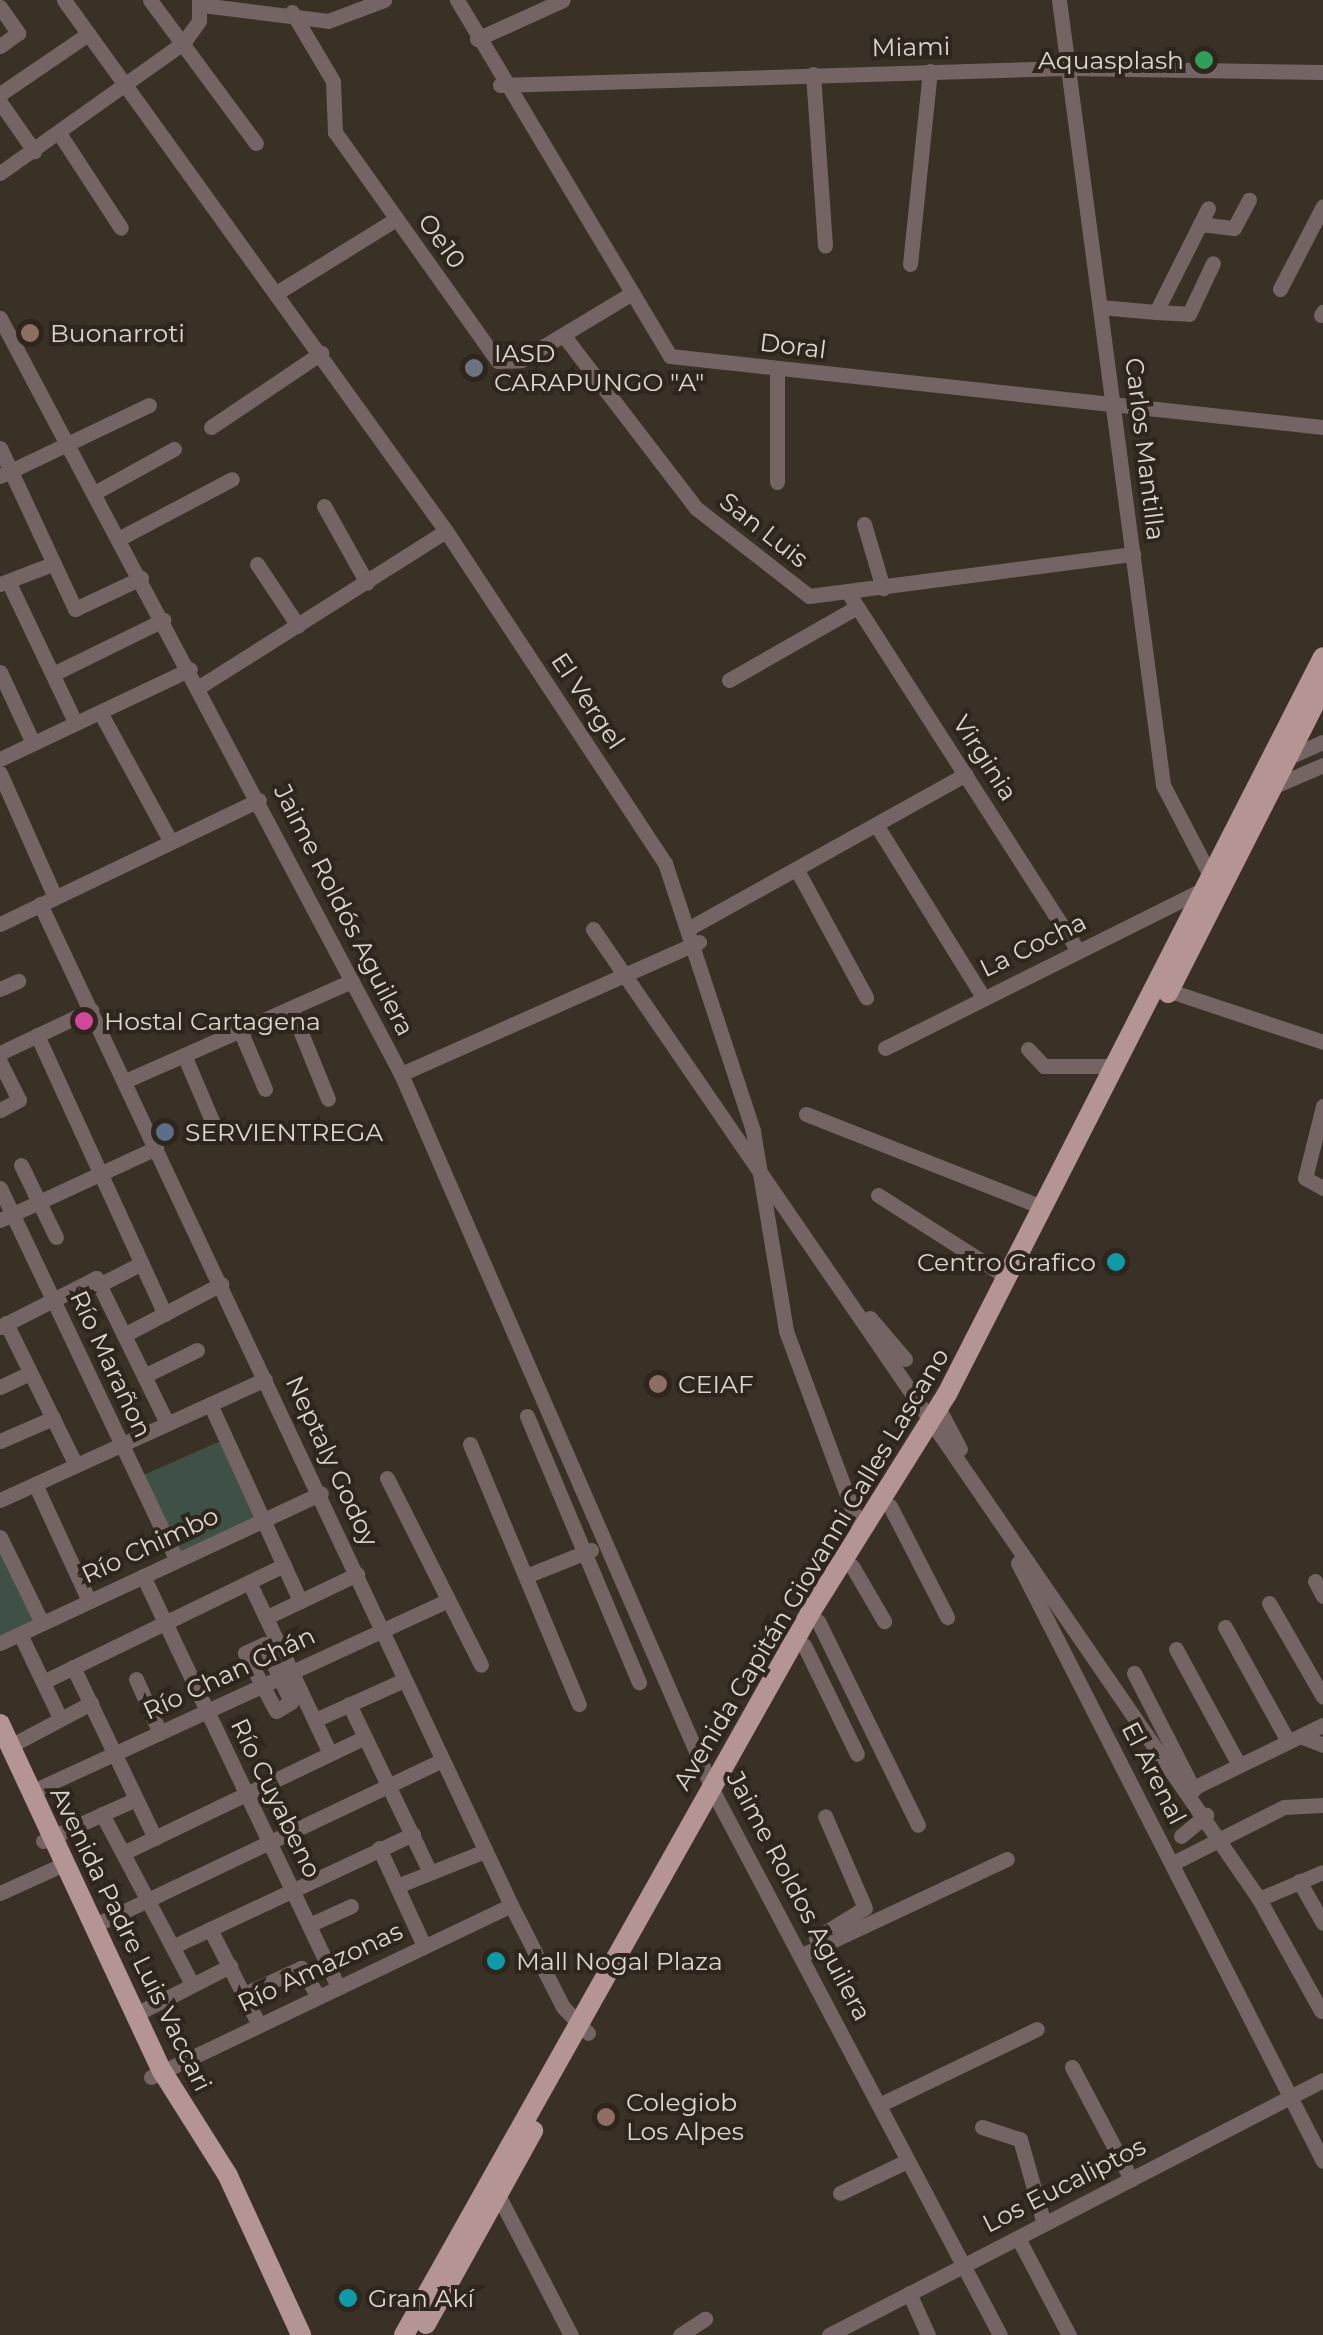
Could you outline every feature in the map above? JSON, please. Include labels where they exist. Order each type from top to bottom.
[{"type":"main road","name":"Avenida Capitán Giovanni Calles Lascano","points":[[713,1792],[942,1415],[1162,988],[1323,657]]},
{"type":"main road","name":"Avenida Capitán Giovanni Calles Lascano","points":[[1212,886],[1289,757],[1323,687]]},
{"type":"main road","name":"Avenida Capitán Giovanni Calles Lascano","points":[[404,2335],[583,2028],[860,1530],[942,1415],[1040,1206],[1114,1066],[1162,988]]},
{"type":"main road","name":"Avenida Padre Luis Vaccari","points":[[0,1724],[5,1748],[157,2074],[217,2180],[289,2335]]},
{"type":"main road","name":"Avenida Padre Luis Vaccari","points":[[5,1748],[31,1792],[48,1839]]},
{"type":"main road","name":"Avenida Padre Luis Vaccari","points":[[60,1865],[95,1925],[136,2014],[157,2074],[228,2176],[301,2335]]},
{"type":"main road","name":"Avenida Capitán Giovanni Calles Lascano","points":[[420,2335],[583,2028]]},
{"type":"street","name":"El Vergel","points":[[64,0],[446,530],[665,863],[698,942],[764,1193],[786,1330],[860,1530]]},
{"type":"street","points":[[150,0],[256,143]]},
{"type":"street","points":[[315,0],[328,21]]},
{"type":"street","points":[[306,34],[328,21],[384,0]]},
{"type":"street","name":"Doral","points":[[457,0],[500,84],[670,356],[1323,427]]},
{"type":"street","points":[[476,39],[563,0]]},
{"type":"street","name":"Carlos Mantilla","points":[[1059,0],[1162,785],[1212,886]]},
{"type":"street","points":[[0,173],[125,88],[183,43],[200,3],[292,12],[328,21]]},
{"type":"street","points":[[0,7],[18,33],[0,46]]},
{"type":"street","name":"Oe10","points":[[292,12],[333,80],[335,132],[498,361],[521,360],[632,293]]},
{"type":"street","points":[[0,94],[88,34]]},
{"type":"street","name":"Miami","points":[[500,84],[1068,68],[1323,72]]},
{"type":"street","points":[[910,264],[930,71]]},
{"type":"street","points":[[813,74],[825,246]]},
{"type":"street","points":[[0,102],[34,150]]},
{"type":"street","points":[[60,133],[121,228]]},
{"type":"street","points":[[1200,224],[1234,228],[1249,200]]},
{"type":"street","points":[[1280,289],[1323,206]]},
{"type":"street","points":[[1156,312],[1208,208]]},
{"type":"street","points":[[278,292],[396,220]]},
{"type":"street","points":[[1100,307],[1189,314],[1213,263]]},
{"type":"street","name":"Jaime Roldós Aguilera","points":[[0,318],[122,536],[401,1074],[604,1544]]},
{"type":"street","name":"San Luis","points":[[564,336],[696,508],[810,596],[852,601],[883,588],[1133,554]]},
{"type":"street","points":[[210,427],[321,353]]},
{"type":"street","points":[[776,482],[777,370]]},
{"type":"street","points":[[5,474],[70,448],[148,406]]},
{"type":"street","points":[[0,448],[5,474],[75,608],[141,578]]},
{"type":"street","points":[[96,492],[174,449]]},
{"type":"street","points":[[122,536],[232,478]]},
{"type":"street","points":[[324,506],[368,582]]},
{"type":"street","points":[[864,524],[883,588]]},
{"type":"street","points":[[199,687],[446,530]]},
{"type":"street","points":[[52,564],[5,584],[76,722]]},
{"type":"street","points":[[257,564],[298,626]]},
{"type":"street","points":[[729,680],[852,601]]},
{"type":"street","name":"Virginia","points":[[852,601],[1078,951]]},
{"type":"street","points":[[53,674],[164,620]]},
{"type":"street","points":[[0,759],[190,669]]},
{"type":"street","points":[[0,672],[34,743]]},
{"type":"street","points":[[100,712],[172,842]]},
{"type":"street","points":[[1289,757],[1323,742]]},
{"type":"street","points":[[1272,787],[1323,765]]},
{"type":"street","name":"Neptaly Godoy","points":[[0,773],[91,1010],[321,1494],[510,1906],[583,2028]]},
{"type":"street","points":[[693,926],[966,774]]},
{"type":"street","points":[[0,924],[259,800]]},
{"type":"street","points":[[877,826],[983,997]]},
{"type":"street","points":[[797,870],[866,997]]},
{"type":"street","name":"La Cocha","points":[[885,1048],[1212,886]]},
{"type":"street","points":[[593,930],[1259,1899],[1321,2011]]},
{"type":"street","points":[[401,1074],[698,942]]},
{"type":"street","points":[[0,989],[18,981]]},
{"type":"street","points":[[124,1081],[352,981]]},
{"type":"street","points":[[1162,988],[1323,1042]]},
{"type":"street","points":[[291,1008],[328,1099]]},
{"type":"street","points":[[0,1053],[91,1010]]},
{"type":"street","points":[[240,1030],[265,1089]]},
{"type":"street","points":[[37,1035],[164,1314]]},
{"type":"street","points":[[1028,1049],[1044,1066],[1114,1066]]},
{"type":"street","points":[[184,1055],[219,1136]]},
{"type":"street","points":[[0,1062],[18,1100],[0,1110]]},
{"type":"street","points":[[1323,1106],[1305,1178],[1323,1188]]},
{"type":"street","points":[[806,1114],[1040,1206]]},
{"type":"street","points":[[6,1217],[156,1148]]},
{"type":"street","points":[[21,1165],[56,1237]]},
{"type":"street","name":"Río Marañon","points":[[0,1188],[6,1217],[54,1299],[177,1560]]},
{"type":"street","points":[[764,1193],[905,1359]]},
{"type":"street","points":[[878,1195],[1005,1276]]},
{"type":"street","points":[[76,1465],[3,1325],[54,1299],[142,1264]]},
{"type":"street","points":[[98,1281],[167,1423]]},
{"type":"street","points":[[124,1335],[221,1284]]},
{"type":"street","points":[[144,1376],[197,1350]]},
{"type":"street","points":[[0,1388],[30,1373]]},
{"type":"street","points":[[0,1500],[265,1379]]},
{"type":"street","points":[[210,1404],[300,1601]]},
{"type":"street","name":"El Arenal","points":[[942,1415],[1323,2161]]},
{"type":"street","points":[[526,1416],[639,1682]]},
{"type":"street","points":[[0,1441],[53,1418]]},
{"type":"street","points":[[470,1444],[579,1704]]},
{"type":"street","points":[[387,1478],[481,1664]]},
{"type":"street","points":[[35,1484],[89,1601]]},
{"type":"street","name":"Río Chimbo","points":[[0,1643],[321,1494]]},
{"type":"street","points":[[890,1506],[947,1618]]},
{"type":"street","points":[[0,1537],[42,1623]]},
{"type":"street","points":[[526,1576],[604,1544]]},
{"type":"street","name":"Jaime Roldos Aguilera","points":[[604,1544],[713,1792],[802,1951],[1000,2335]]},
{"type":"street","points":[[43,1682],[284,1565]]},
{"type":"street","points":[[852,1566],[884,1621]]},
{"type":"street","points":[[266,1617],[357,1574]]},
{"type":"street","name":"Río Cuyabeno","points":[[143,1576],[338,1987]]},
{"type":"street","points":[[250,1582],[286,1674],[289,1705],[270,1710],[246,1650],[264,1644],[286,1674],[315,1720],[330,1753]]},
{"type":"street","name":"Río Chan Chán","points":[[31,1792],[448,1600]]},
{"type":"street","points":[[1269,1602],[1323,1697]]},
{"type":"street","points":[[818,1621],[918,1825]]},
{"type":"street","points":[[1225,1627],[1294,1739],[1323,1745]]},
{"type":"street","points":[[20,1634],[60,1718]]},
{"type":"street","points":[[804,1645],[857,1754]]},
{"type":"street","points":[[1176,1649],[1238,1764]]},
{"type":"street","points":[[74,1667],[155,1838]]},
{"type":"street","points":[[1134,1673],[1208,1818],[1181,1836]]},
{"type":"street","points":[[136,1679],[160,1733]]},
{"type":"street","points":[[315,1720],[404,1680]]},
{"type":"street","points":[[5,1748],[91,1704]]},
{"type":"street","points":[[349,1704],[430,1872]]},
{"type":"street","points":[[1193,1788],[1323,1725]]},
{"type":"street","points":[[122,1853],[365,1736]]},
{"type":"street","points":[[95,1925],[143,1898],[270,1843],[441,1761]]},
{"type":"street","points":[[48,1839],[136,1799]]},
{"type":"street","points":[[1175,1868],[1284,1808],[1323,1805]]},
{"type":"street","points":[[102,1814],[143,1898],[174,1946],[192,1984]]},
{"type":"street","points":[[1175,1868],[1289,1816],[1323,1814]]},
{"type":"street","points":[[802,1951],[864,1908],[826,1816]]},
{"type":"street","points":[[174,1946],[413,1834]]},
{"type":"street","points":[[379,1848],[424,1946]]},
{"type":"street","points":[[397,1886],[484,1850]]},
{"type":"street","points":[[802,1951],[1008,1858]]},
{"type":"street","points":[[0,1893],[60,1865]]},
{"type":"street","points":[[1259,1899],[1323,1872]]},
{"type":"street","points":[[1300,1881],[1323,1923]]},
{"type":"street","points":[[309,1925],[352,1906]]},
{"type":"street","name":"Río Amazonas","points":[[157,2074],[510,1906]]},
{"type":"street","points":[[210,1928],[258,2024]]},
{"type":"street","points":[[136,2014],[230,1966]]},
{"type":"street","points":[[244,1994],[301,1968],[318,1996]]},
{"type":"street","points":[[878,2104],[1037,2029]]},
{"type":"street","points":[[1072,2067],[1131,2179]]},
{"type":"street","name":"Los Eucaliptos","points":[[828,2335],[1323,2080]]},
{"type":"street","points":[[982,2127],[1020,2139],[1044,2224]]},
{"type":"street","points":[[840,2193],[907,2161]]},
{"type":"street","points":[[498,2194],[571,2335]]},
{"type":"street","points":[[1018,2238],[1069,2335]]},
{"type":"street","points":[[909,2294],[928,2335]]},
{"type":"street","points":[[680,2335],[706,2318]]},
{"type":"green space","points":[[225,1439],[262,1518],[180,1557],[139,1477]]},
{"type":"green space","points":[[0,1530],[43,1617],[0,1638]]},
{"type":"place","name":"Aquasplash","points":[[1204,60]]},
{"type":"place","name":"Buonarroti","points":[[30,333]]},
{"type":"place","name":"IASD CARAPUNGO \"A\"","points":[[474,368]]},
{"type":"place","name":"Hostal Cartagena","points":[[84,1021]]},
{"type":"place","name":"SERVIENTREGA","points":[[165,1132]]},
{"type":"place","name":"Centro Grafico","points":[[1116,1262]]},
{"type":"place","name":"CEIAF","points":[[658,1384]]},
{"type":"place","name":"Mall Nogal Plaza","points":[[496,1961]]},
{"type":"place","name":"Colegiob Los Alpes","points":[[606,2117]]},
{"type":"place","name":"Gran Akí","points":[[348,2298]]}]
